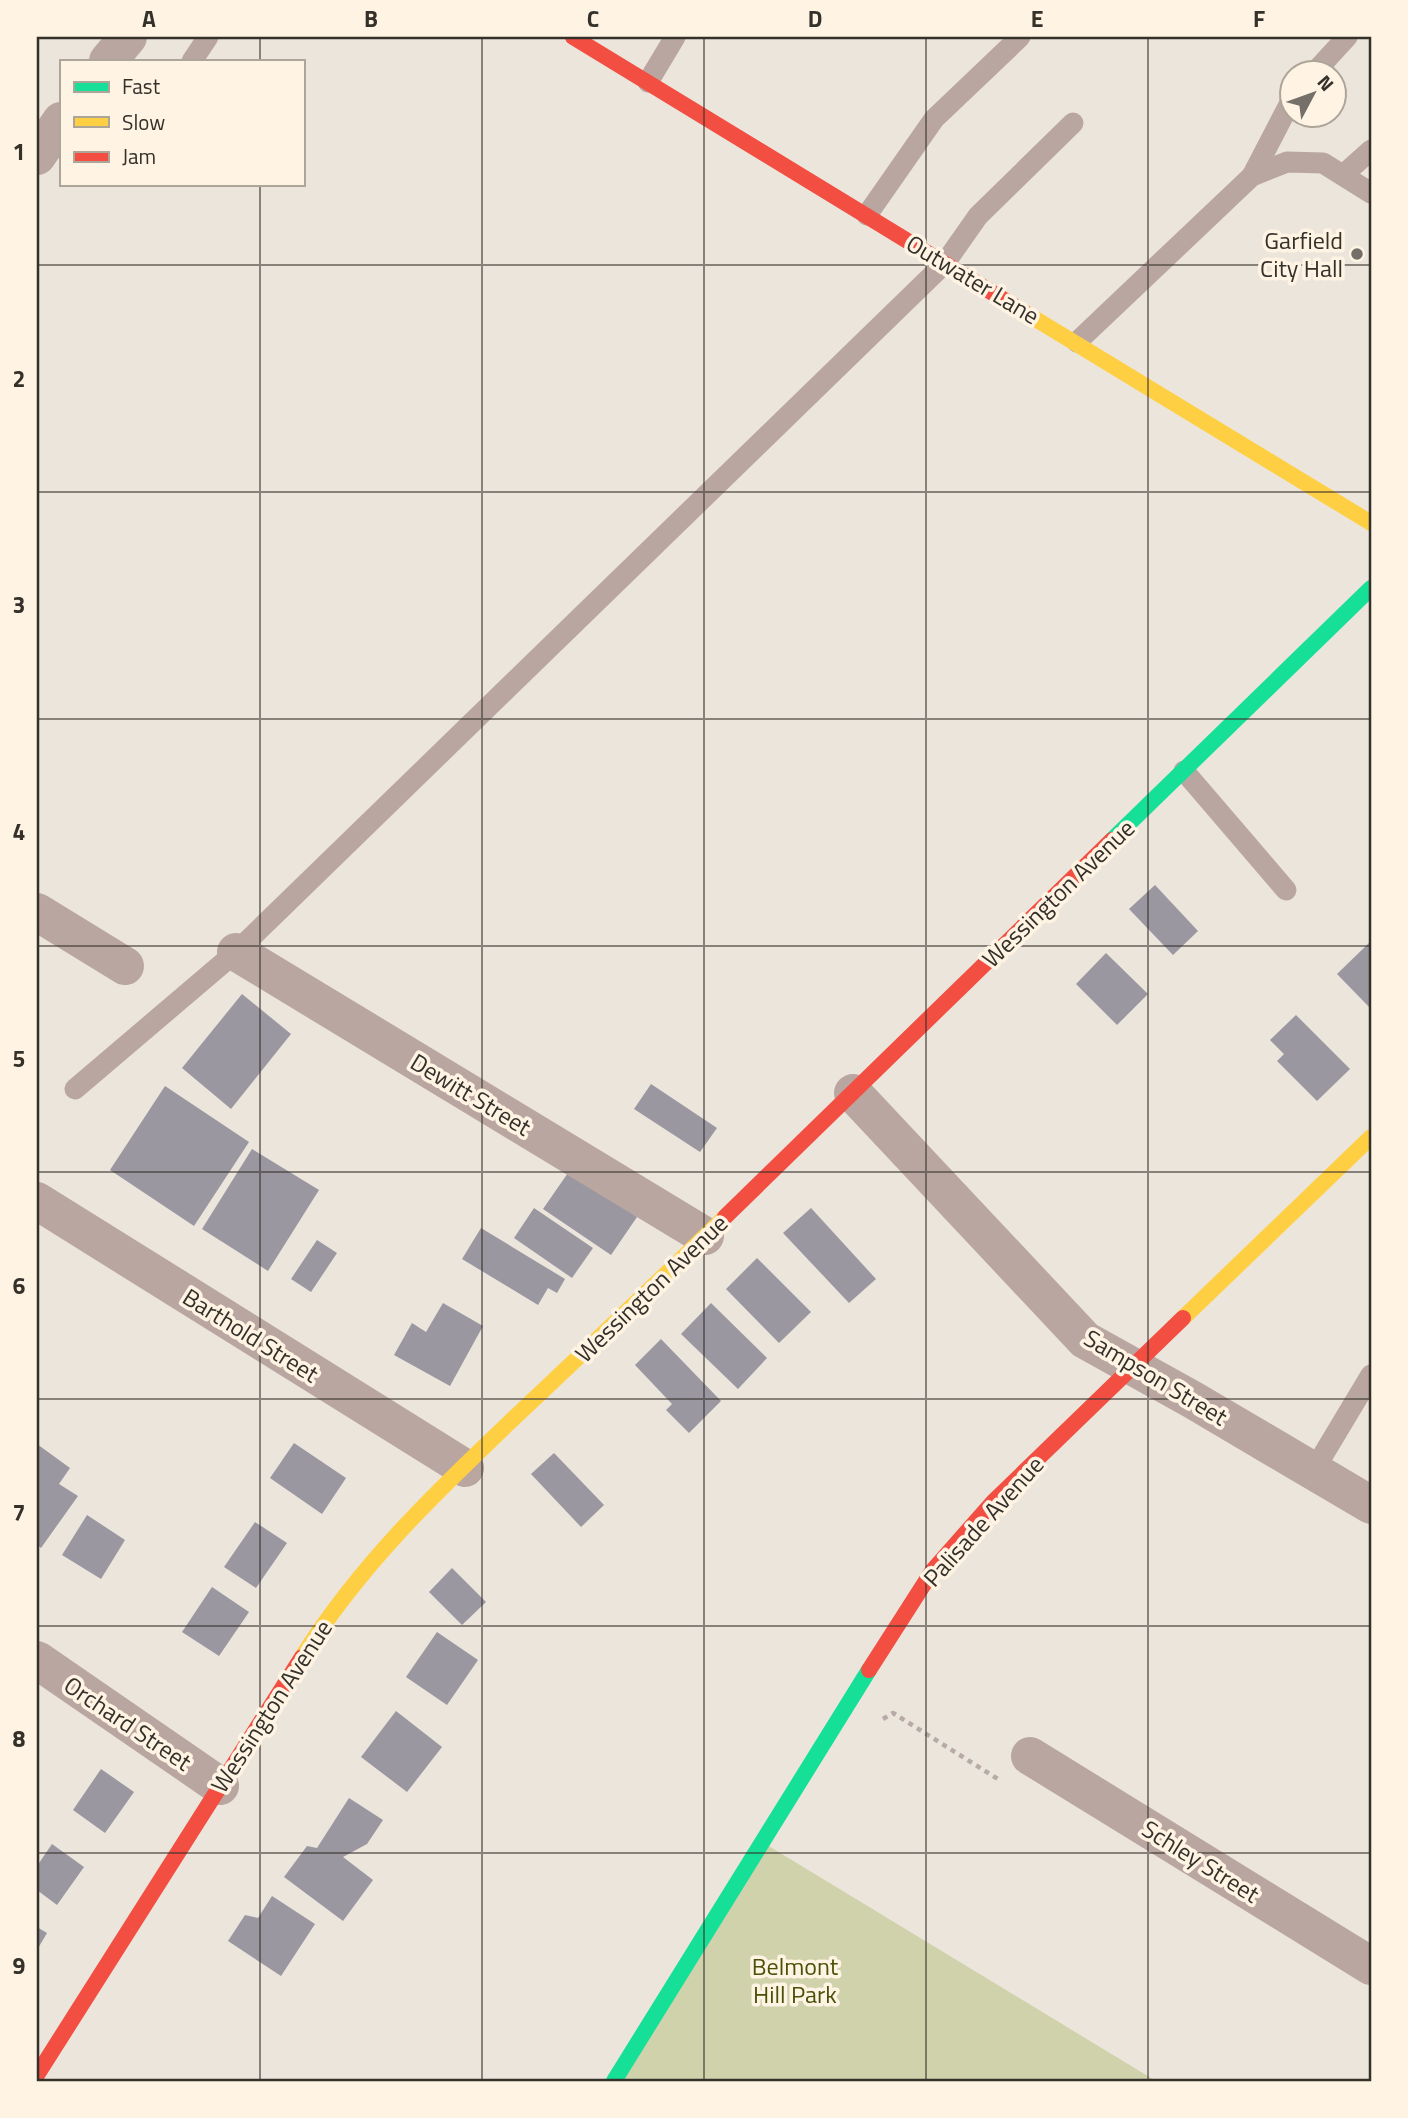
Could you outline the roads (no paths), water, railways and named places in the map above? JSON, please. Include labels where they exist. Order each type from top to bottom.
[{"type":"street","points":[[109,60],[128,37]]},
{"type":"street","name":"Outwater Lane","points":[[573,37],[1371,523]]},
{"type":"street","name":"Wessington Avenue","points":[[37,2075],[326,1619],[379,1552],[1371,588]]},
{"type":"street","points":[[37,912],[125,966]]},
{"type":"street","name":"Dewitt Street","points":[[236,952],[705,1236]]},
{"type":"street","name":"Sampson Street","points":[[853,1093],[1085,1340],[1371,1505]]},
{"type":"street","name":"Palisade Avenue","points":[[614,2081],[933,1570],[993,1502],[1134,1369],[1371,1137]]},
{"type":"street","name":"Barthold Street","points":[[37,1201],[465,1468]]},
{"type":"street","name":"Orchard Street","points":[[37,1660],[220,1786]]},
{"type":"street","name":"Schley Street","points":[[1030,1756],[1371,1966]]},
{"type":"lane","points":[[193,60],[208,37]]},
{"type":"lane","points":[[648,82],[675,37]]},
{"type":"lane","points":[[867,215],[934,119],[1020,37]]},
{"type":"lane","points":[[1326,60],[1347,37]]},
{"type":"lane","points":[[75,1089],[236,952],[945,263],[978,216],[1073,123]]},
{"type":"lane","points":[[1077,342],[1252,176],[1278,127]]},
{"type":"lane","points":[[1343,175],[1371,150]]},
{"type":"lane","points":[[1252,176],[1287,162],[1323,163],[1371,193]]},
{"type":"lane","points":[[1184,771],[1286,890]]},
{"type":"lane","points":[[1314,1470],[1371,1375]]},
{"type":"place","name":"Garfield City Hall","points":[[1357,254]]},
{"type":"park label","name":"Belmont Hill Park","points":[[795,1980]]}]
